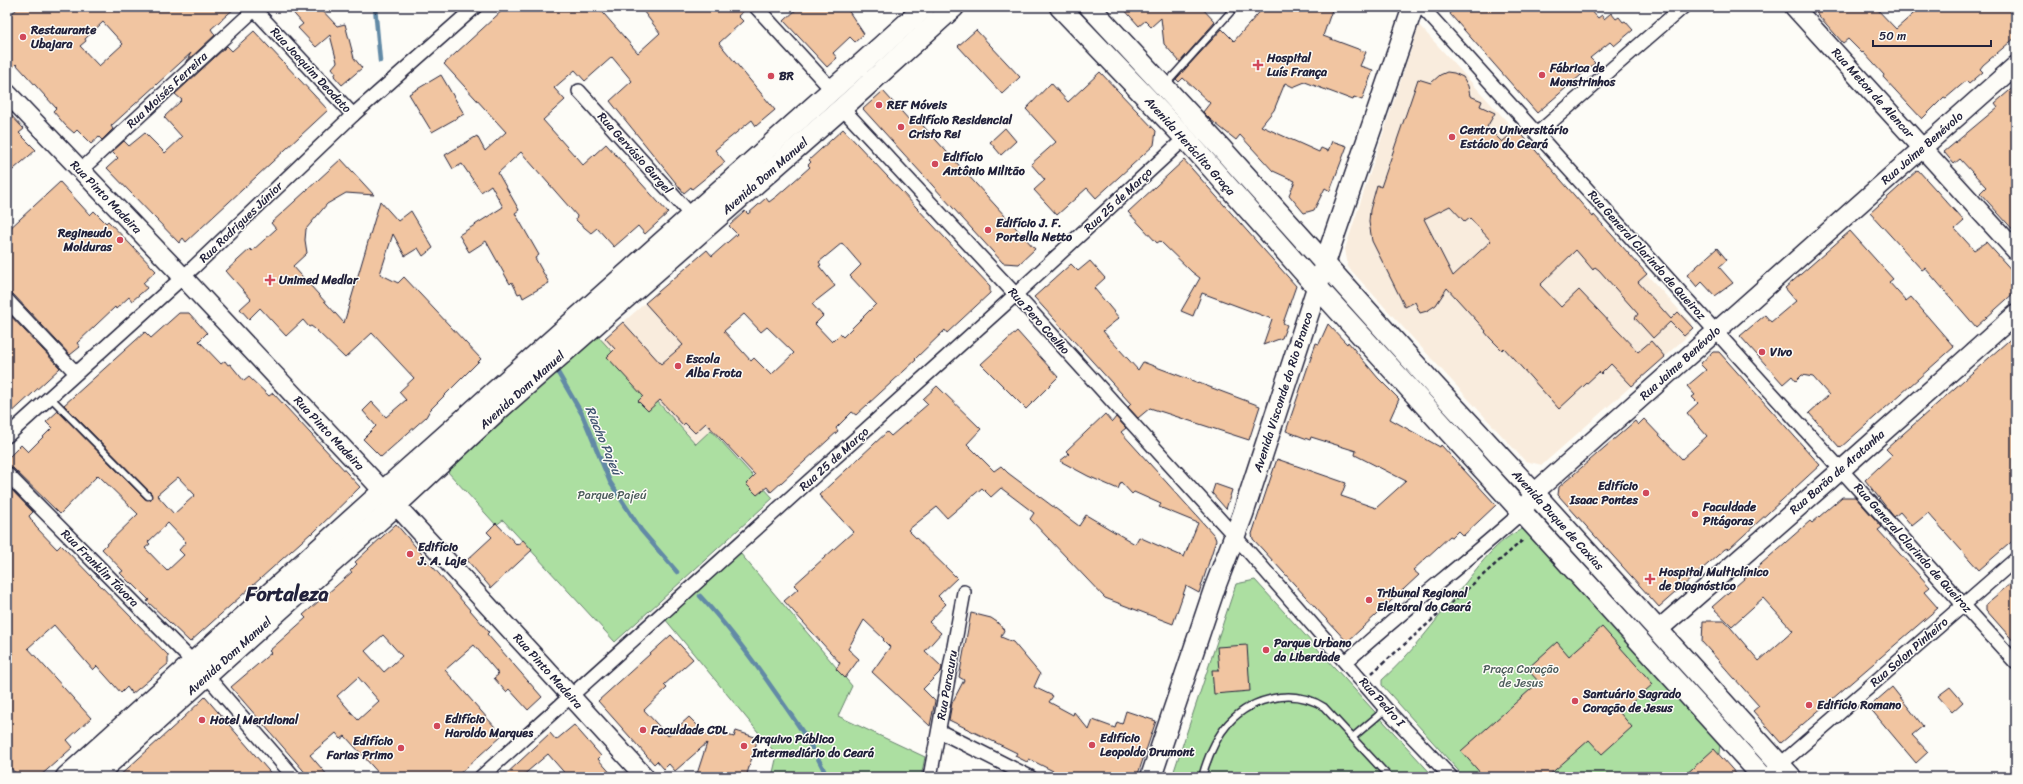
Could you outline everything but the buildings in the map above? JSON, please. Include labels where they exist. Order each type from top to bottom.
[{"type":"main road","name":"Avenida Dom Manuel","points":[[94,777],[207,676],[389,498],[691,215],[833,91],[925,7]]},
{"type":"main road","name":"Avenida Dom Manuel","points":[[66,777],[193,662],[389,498],[495,413],[842,108],[954,7]]},
{"type":"main road","name":"Avenida Heráclito Graça","points":[[1060,7],[1184,138],[1318,288]]},
{"type":"main road","name":"Avenida Heráclito Graça","points":[[1090,7],[1164,86],[1325,264]]},
{"type":"main road","name":"Avenida Visconde do Rio Branco","points":[[1152,777],[1215,587],[1234,536],[1413,7]]},
{"type":"main road","name":"Avenida Duque de Caxias","points":[[1325,264],[1447,400],[1534,493],[1658,630],[1779,773]]},
{"type":"main road","name":"Avenida Duque de Caxias","points":[[1318,288],[1763,777]]},
{"type":"street","name":"Rua Rodrigues Júnior","points":[[7,436],[183,277],[353,115],[475,7]]},
{"type":"street","points":[[756,7],[833,91]]},
{"type":"street","name":"Rua General Clarindo de Queiroz","points":[[1422,7],[2016,663]]},
{"type":"street","points":[[1537,134],[1683,7]]},
{"type":"street","name":"Rua Meton de Alencar","points":[[1794,7],[2016,251]]},
{"type":"street","name":"Rua Joaquim Deodato","points":[[253,8],[353,115]]},
{"type":"street","name":"Rua Moisés Ferreira","points":[[81,170],[253,8]]},
{"type":"street","name":"Rua Jaime Benévolo","points":[[1346,662],[1397,615],[1486,544],[1522,512],[1534,493],[2016,65]]},
{"type":"street","name":"Rua Gervásio Gurgel","points":[[579,91],[691,215]]},
{"type":"street","name":"Rua Pinto Madeira","points":[[7,93],[183,277],[389,498],[645,777]]},
{"type":"street","name":"Rua Pero Coelho","points":[[842,108],[1016,295],[1234,536]]},
{"type":"street","name":"Rua 25 de Março","points":[[481,777],[1016,295],[1184,138]]},
{"type":"street","points":[[7,300],[76,373]]},
{"type":"street","name":"Rua Barão de Aratanha","points":[[1658,630],[1842,470],[2016,314]]},
{"type":"street","name":"Rua Franklin Távora","points":[[7,474],[193,662]]},
{"type":"street","name":"Rua Pedro I","points":[[1234,536],[1386,709],[1451,777]]},
{"type":"street","name":"Rua Solon Pinheiro","points":[[1779,773],[2016,559]]},
{"type":"street","name":"Rua Paracuru","points":[[930,777],[964,592]]},
{"type":"street","points":[[207,676],[294,777]]},
{"type":"street","points":[[939,731],[1030,777]]},
{"type":"lane","points":[[1164,86],[1235,7]]},
{"type":"lane","points":[[50,397],[148,496]]},
{"type":"lane","points":[[1202,777],[1206,762],[1216,742],[1230,720],[1242,710],[1265,700],[1291,696],[1314,700],[1324,707],[1389,777]]},
{"type":"lane","points":[[1353,737],[1386,709]]},
{"type":"path","points":[[1362,681],[1536,527]]},
{"type":"shaded area","name":"Centro Universitário Estácio do Ceará","points":[[1419,25],[1691,323],[1691,333],[1542,465],[1525,461],[1348,267],[1345,249]]},
{"type":"shaded area","name":"Escola Alba Frota","points":[[661,289],[753,391],[697,444],[602,341]]},
{"type":"green space","name":"Parque Pajeú","points":[[596,334],[696,444],[711,430],[773,498],[615,642],[503,520],[496,525],[447,471]]},
{"type":"green space","name":"Praça Coração de Jesus","points":[[1525,528],[1720,744],[1719,754],[1692,777],[1464,777],[1382,685],[1382,680],[1403,660],[1422,638],[1488,555],[1505,539]]},
{"type":"green space","points":[[740,553],[852,686],[838,716],[925,757],[921,777],[772,777],[777,755],[665,619]]},
{"type":"green space","name":"Parque Urbano da Liberdade","points":[[1255,580],[1434,777],[1172,777],[1236,584]]},
{"type":"waterway","name":"Riacho Pajeú","points":[[375,7],[380,61]]},
{"type":"waterway","name":"Riacho Pajeú","points":[[557,371],[582,414],[610,482],[641,530],[677,572]]},
{"type":"waterway","name":"Riacho Pajeú","points":[[700,596],[738,641],[788,710],[809,742],[827,777]]},
{"type":"place","name":"Restaurante Ubajara","points":[[23,37]]},
{"type":"place","name":"Hospital Luís França","points":[[1258,65]]},
{"type":"place","name":"Fábrica de Monstrinhos","points":[[1542,75]]},
{"type":"place","name":"BR","points":[[771,76]]},
{"type":"place","name":"REF Móveis","points":[[879,105]]},
{"type":"place","name":"Edifício Residencial Cristo Rei","points":[[901,127]]},
{"type":"place","name":"Centro Universitário Estácio do Ceará","points":[[1452,137]]},
{"type":"place","name":"Edifício Antônio Militão","points":[[935,164]]},
{"type":"place","name":"Edifício J. F. Portella Netto","points":[[988,230]]},
{"type":"place","name":"Regineudo Molduras","points":[[120,240]]},
{"type":"place","name":"Unimed Medlar","points":[[270,280]]},
{"type":"place","name":"Vivo","points":[[1762,352]]},
{"type":"place","name":"Escola Alba Frota","points":[[678,366]]},
{"type":"place","name":"Edifício Isaac Pontes","points":[[1646,493]]},
{"type":"place","name":"Faculdade Pitágoras","points":[[1695,514]]},
{"type":"place","name":"Edifício J. A. Laje","points":[[410,554]]},
{"type":"place","name":"Hospital Multiclínico de Diagnóstico","points":[[1650,579]]},
{"type":"place","name":"Tribunal Regional Eleitoral do Ceará","points":[[1369,600]]},
{"type":"place","name":"Parque Urbano da Liberdade","points":[[1266,650]]},
{"type":"place","name":"Santuário Sagrado Coração de Jesus","points":[[1575,701]]},
{"type":"place","name":"Edifício Romano","points":[[1809,705]]},
{"type":"place","name":"Hotel Meridional","points":[[202,720]]},
{"type":"place","name":"Edifício Haroldo Marques","points":[[437,726]]},
{"type":"place","name":"Faculdade CDL","points":[[643,730]]},
{"type":"place","name":"Edifício Leopoldo Drumont","points":[[1092,745]]},
{"type":"place","name":"Arquivo Público Intermediário do Ceará","points":[[744,746]]},
{"type":"place","name":"Edifício Farias Primo","points":[[401,748]]},
{"type":"district","name":"Fortaleza","points":[[287,594]]}]
